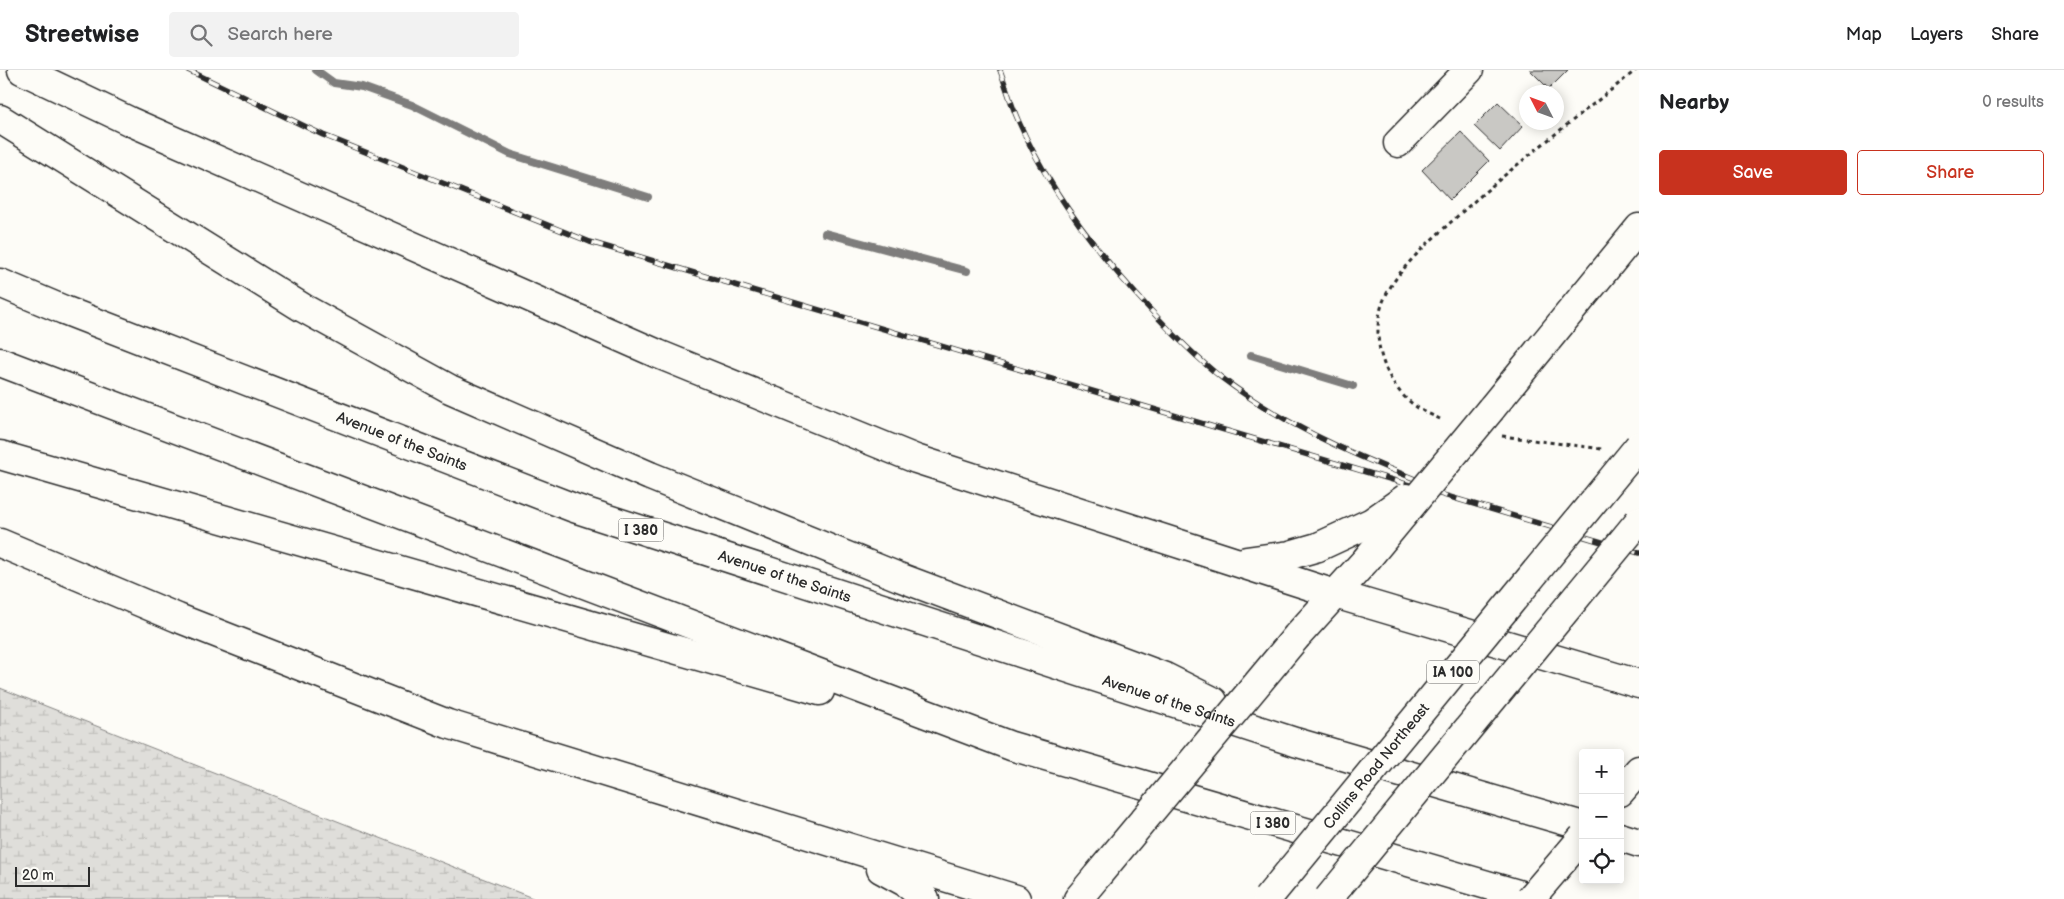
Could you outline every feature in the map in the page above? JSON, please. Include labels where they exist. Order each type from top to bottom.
[{"type":"main road","points":[[22,70],[138,125],[658,354],[916,459],[1335,594],[1639,684]]},
{"type":"main road","points":[[1398,142],[1469,70]]},
{"type":"main road","points":[[0,120],[303,308],[450,389],[650,476],[899,577],[1165,677],[1295,742]]},
{"type":"main road","points":[[1078,899],[1297,636],[1366,560],[1434,479],[1639,228]]},
{"type":"main road","name":"Avenue of the Saints","points":[[0,283],[64,310],[574,508],[1295,742],[1579,825]]},
{"type":"main road","name":"I 380","points":[[0,362],[1011,746],[1535,899]]},
{"type":"main road","name":"Collins Road Northeast","points":[[1267,899],[1639,446]]},
{"type":"main road","points":[[0,455],[1011,746]]},
{"type":"main road","points":[[1240,562],[1290,555],[1318,547],[1372,522],[1434,479]]},
{"type":"main road","name":"IA 100","points":[[1328,899],[1639,521]]},
{"type":"main road","points":[[0,543],[178,618],[448,724],[1016,899]]},
{"type":"main road","points":[[1624,787],[1639,770]]},
{"type":"main road","points":[[804,835],[878,867],[906,882],[925,899]]},
{"type":"main road","points":[[1530,899],[1581,839]]},
{"type":"main road","points":[[1624,839],[1639,843]]},
{"type":"path","points":[[1440,419],[1419,409],[1405,396],[1386,371],[1377,334],[1380,314],[1386,296],[1416,256],[1466,208],[1636,70]]},
{"type":"path","points":[[1495,436],[1603,449]]},
{"type":"green space","points":[[0,688],[535,899],[0,899]]},
{"type":"building","points":[[1530,70],[1568,70],[1553,85],[1545,85]]},
{"type":"building","points":[[1498,102],[1519,122],[1519,130],[1500,151],[1474,126]]},
{"type":"building","points":[[1461,132],[1489,161],[1450,200],[1422,170]]},
{"type":"waterway","points":[[316,70],[334,83],[362,87],[412,105],[510,154],[648,197]]},
{"type":"waterway","points":[[825,233],[967,271]]},
{"type":"waterway","points":[[1251,355],[1353,386]]},
{"type":"railway","points":[[188,70],[323,135],[590,242],[1639,553]]},
{"type":"railway","points":[[1000,70],[1013,108],[1030,146],[1074,218],[1127,284],[1183,343],[1222,378],[1267,409],[1340,447],[1415,479]]}]
